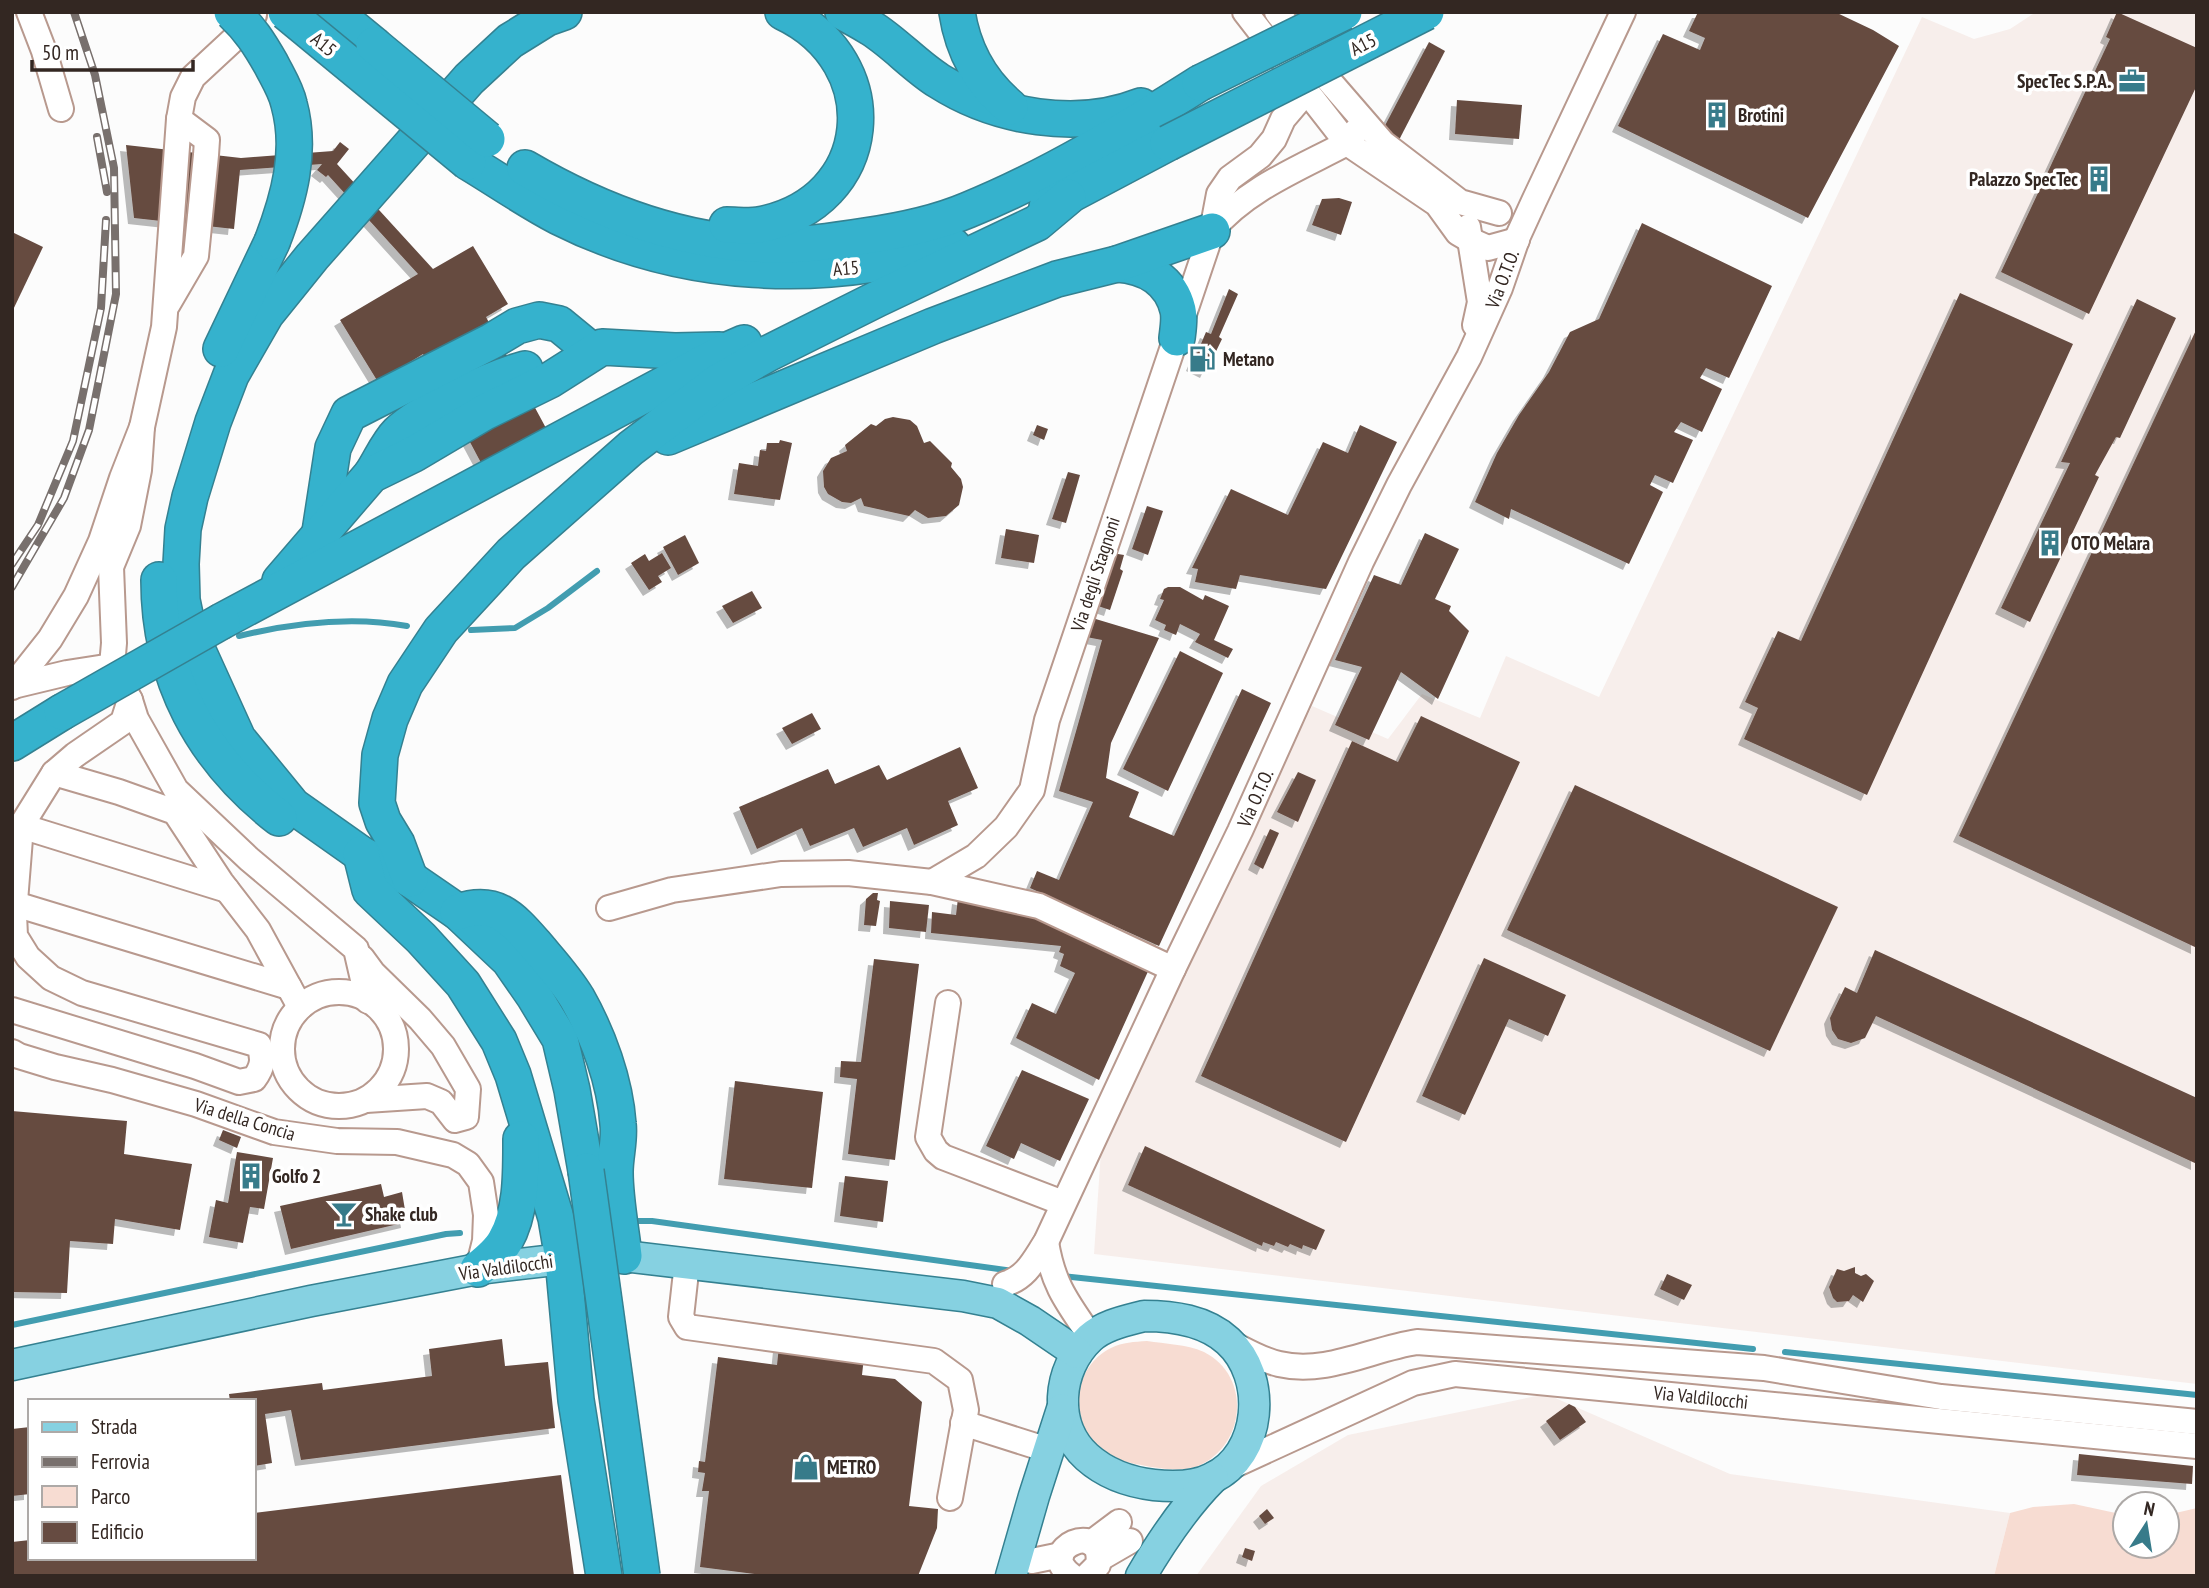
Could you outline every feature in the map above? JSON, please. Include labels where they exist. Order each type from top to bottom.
[{"type":"highway","points":[[232,12],[256,36],[289,103],[294,141],[293,172],[286,204],[272,242],[223,344],[181,445],[170,483],[159,550],[161,615],[166,649],[177,689],[214,755],[270,811],[287,824],[332,834]]},
{"type":"highway","name":"A15","points":[[286,12],[478,151],[559,217],[631,248],[699,264],[765,271],[815,271],[869,266],[982,237],[1069,197],[1168,143],[1426,12]]},
{"type":"highway","name":"A15","points":[[334,12],[478,151],[525,168],[583,201],[649,225],[699,237],[773,246],[839,240],[906,229],[966,211],[1022,185],[1139,114],[1344,12]]},
{"type":"highway","points":[[244,349],[250,319],[298,246],[456,63],[507,20],[522,12]]},
{"type":"highway","points":[[564,12],[510,41],[469,79],[296,275],[266,314],[244,349],[222,398],[190,497],[183,529],[182,600],[188,629],[237,739],[293,806],[361,854],[410,879],[458,912],[509,960],[560,1039],[586,1171],[642,1576]]},
{"type":"highway","points":[[525,168],[572,189],[623,207],[657,216],[698,222],[758,225],[805,208],[836,181],[849,155],[856,131],[854,96],[844,68],[827,43],[801,20],[783,12]]},
{"type":"highway","points":[[843,12],[873,29],[940,82],[979,102],[1016,112],[1070,120],[1139,114]]},
{"type":"highway","points":[[956,19],[976,71],[992,92],[1016,112]]},
{"type":"highway","points":[[410,879],[377,803],[380,755],[405,684],[441,630],[511,554],[631,448],[718,382],[769,353],[877,299],[1037,223],[1069,197]]},
{"type":"highway","points":[[590,483],[664,438],[933,326],[1057,279],[1117,264],[1212,231]]},
{"type":"highway","points":[[1117,264],[1134,265],[1153,273],[1168,289],[1179,312],[1177,338]]},
{"type":"highway","points":[[12,743],[222,621],[728,350],[877,299]]},
{"type":"highway","points":[[320,534],[333,447],[349,414],[517,326],[539,320],[559,324],[605,347]]},
{"type":"highway","points":[[266,597],[360,487],[398,433],[425,414],[508,374],[605,347],[675,351],[728,350]]},
{"type":"highway","points":[[360,487],[388,482],[560,389],[605,347]]},
{"type":"highway","points":[[361,854],[370,890],[445,964],[476,1003],[499,1041],[513,1075],[555,1218],[564,1259],[576,1400],[604,1576]]},
{"type":"highway","points":[[458,912],[475,906],[494,908],[517,924],[562,975],[595,1033],[610,1082],[618,1125],[615,1175],[624,1256]]},
{"type":"highway","points":[[482,1255],[494,1255],[505,1241],[518,1201],[521,1167],[520,1101]]},
{"type":"main road","name":"Via Valdilocchi","points":[[12,1365],[311,1301],[482,1255],[564,1259],[624,1256],[840,1282],[874,1270],[1005,1284]]},
{"type":"main road","points":[[840,1282],[963,1296],[998,1303],[1030,1321],[1084,1345]]},
{"type":"main road","points":[[1014,1567],[1062,1403],[1068,1371],[1084,1345],[1116,1323],[1144,1316],[1174,1316],[1202,1326],[1229,1342],[1245,1364],[1255,1393],[1255,1412],[1246,1443],[1238,1457],[1200,1490],[1141,1576]]},
{"type":"main road","points":[[1030,1321],[1062,1403],[1068,1432],[1081,1452],[1110,1473],[1143,1483],[1162,1486],[1195,1484],[1219,1474]]},
{"type":"street","points":[[29,12],[61,108]]},
{"type":"street","points":[[13,687],[50,639],[76,596],[101,541],[142,427],[156,373],[167,306],[168,262],[183,97],[193,77],[234,39],[256,12]]},
{"type":"street","points":[[1245,12],[1347,143],[1437,204],[1458,233],[1470,240],[1488,248],[1517,240]]},
{"type":"street","name":"Via O.T.O.","points":[[1005,1284],[1025,1274],[1046,1242],[1240,831],[1361,562],[1469,357],[1534,201],[1623,12]]},
{"type":"street","points":[[1278,13],[1384,143],[1460,202],[1499,214]]},
{"type":"street","name":"Via degli Stagnoni","points":[[932,882],[976,856],[1006,827],[1032,790],[1047,720],[1212,231],[1219,194],[1230,178],[1261,156],[1274,139],[1283,119],[1306,92]]},
{"type":"street","points":[[1212,231],[1228,211],[1347,143],[1364,121]]},
{"type":"street","points":[[1470,240],[1499,214],[1534,201]]},
{"type":"street","name":"Via O.T.O.","points":[[1460,202],[1468,218],[1479,302],[1469,357]]},
{"type":"street","points":[[142,427],[139,470],[128,526],[111,567],[114,643],[112,666],[130,700],[136,719],[176,790],[249,859],[356,949],[373,973],[443,1046],[468,1089],[466,1117],[455,1120]]},
{"type":"street","points":[[13,687],[67,673],[112,666]]},
{"type":"street","points":[[15,904],[295,997],[336,992],[356,994],[387,1017],[395,1035],[397,1055],[391,1074],[381,1089],[366,1100],[349,1107],[312,1101],[298,1090],[289,1077],[282,1057],[271,1046],[82,993],[51,978],[28,957],[15,936],[15,904],[21,826],[54,773],[123,722],[130,700]]},
{"type":"street","points":[[54,773],[175,812],[227,890],[258,930],[295,997],[282,1038],[271,1046],[263,1057],[262,1068],[254,1079]]},
{"type":"street","points":[[21,826],[227,890]]},
{"type":"street","points":[[609,908],[672,890],[781,874],[848,873],[932,882],[1039,906],[1173,969]]},
{"type":"street","points":[[356,949],[368,1001]]},
{"type":"street","points":[[948,1003],[928,1137],[936,1151],[943,1157],[1063,1203]]},
{"type":"street","points":[[12,1010],[239,1082],[289,1077]]},
{"type":"street","name":"Via della Concia","points":[[12,1052],[55,1067],[196,1104],[274,1132],[337,1141],[397,1142],[453,1155],[468,1164],[481,1182],[486,1215],[482,1255]]},
{"type":"street","points":[[366,1100],[426,1096],[441,1102],[455,1120],[453,1155]]},
{"type":"street","points":[[1046,1242],[1050,1267],[1084,1345]]},
{"type":"street","points":[[687,1263],[681,1317],[687,1328],[934,1362],[960,1380],[966,1410],[950,1498]]},
{"type":"street","name":"Via Valdilocchi","points":[[1229,1342],[1259,1357],[1297,1367],[1331,1364],[1417,1342],[1768,1368],[1941,1398],[2197,1422]]},
{"type":"street","name":"Via Valdilocchi","points":[[1219,1474],[1413,1383],[1455,1374],[2197,1446]]},
{"type":"street","points":[[963,1423],[1048,1450]]},
{"type":"street","points":[[1014,1567],[1032,1561],[1067,1565],[1064,1549],[1073,1541],[1079,1540],[1092,1559],[1125,1531]]},
{"type":"shaded area","points":[[2036,12],[2197,12],[2197,1384],[1094,1254],[1101,1151],[1312,706],[1388,739],[1422,694],[1480,718],[1506,656],[1599,697],[1922,17],[1974,39],[2010,29]]},
{"type":"shaded area","points":[[1546,1394],[1730,1474],[2010,1513],[1994,1576],[1196,1576],[1261,1486],[1348,1435]]},
{"type":"green space","points":[[1147,1341],[1204,1352],[1219,1363],[1230,1377],[1236,1393],[1234,1427],[1226,1443],[1214,1456],[1198,1466],[1169,1469],[1116,1458],[1097,1447],[1087,1436],[1081,1423],[1079,1394],[1089,1367],[1111,1348],[1124,1343]]},
{"type":"green space","points":[[2074,1504],[2111,1512],[2111,1560],[2181,1560],[2181,1512],[2197,1508],[2197,1576],[1994,1576],[2010,1513],[2033,1507]]},
{"type":"building","points":[[1698,12],[1835,12],[1899,46],[1808,218],[1618,126],[1663,34],[1700,50],[1705,38],[1689,31]]},
{"type":"building","name":"Palazzo SpecTec","points":[[2117,12],[2197,48],[2197,85],[2089,314],[2001,272],[2110,39],[2106,37]]},
{"type":"building","points":[[1429,42],[1445,51],[1399,140],[1380,135]]},
{"type":"building","points":[[1457,100],[1522,105],[1519,139],[1455,134]]},
{"type":"building","points":[[340,142],[349,149],[337,164],[433,269],[473,246],[508,304],[486,317],[560,454],[495,489],[423,354],[378,382],[340,320],[418,274],[328,175],[326,177],[317,170],[322,164],[240,170],[234,229],[134,218],[126,145],[241,158],[333,151]]},
{"type":"building","points":[[1339,198],[1352,202],[1341,235],[1312,225],[1322,199]]},
{"type":"building","points":[[1642,223],[1772,286],[1729,378],[1706,368],[1700,378],[1722,389],[1702,432],[1681,422],[1674,432],[1693,440],[1673,483],[1655,475],[1650,485],[1663,492],[1629,564],[1511,509],[1509,519],[1475,502],[1497,453],[1549,372],[1570,332],[1599,319]]},
{"type":"building","points":[[12,232],[43,247],[12,312]]},
{"type":"building","points":[[1229,289],[1238,294],[1219,337],[1222,339],[1206,372],[1192,365],[1206,332],[1211,334]]},
{"type":"building","points":[[1960,293],[2073,344],[1867,795],[1744,739],[1758,708],[1745,702],[1778,631],[1801,641]]},
{"type":"building","points":[[2137,299],[2176,318],[2120,438],[2116,437],[2095,475],[2099,477],[2030,622],[2001,608],[2070,463],[2061,462]]},
{"type":"building","points":[[2197,328],[2197,948],[1959,836]]},
{"type":"building","points":[[893,417],[910,420],[917,426],[924,443],[930,441],[952,463],[951,467],[961,479],[963,487],[959,505],[946,516],[928,518],[915,510],[909,516],[864,506],[861,498],[851,503],[842,502],[828,494],[824,487],[823,471],[831,458],[847,451],[845,445],[871,424],[876,426]]},
{"type":"building","points":[[1037,425],[1048,429],[1044,440],[1033,435]]},
{"type":"building","points":[[1360,425],[1397,442],[1326,589],[1240,575],[1236,589],[1195,582],[1198,569],[1192,568],[1231,489],[1288,515],[1323,442],[1348,453]]},
{"type":"building","points":[[780,440],[792,443],[780,500],[734,494],[739,463],[758,466],[760,450],[766,451],[767,443],[779,443]]},
{"type":"building","points":[[1068,472],[1080,475],[1066,523],[1052,519]]},
{"type":"building","points":[[1147,506],[1163,511],[1148,555],[1132,549]]},
{"type":"building","points":[[1006,529],[1039,535],[1034,563],[1001,558]]},
{"type":"building","points":[[1425,533],[1459,549],[1435,599],[1451,606],[1449,611],[1469,631],[1438,699],[1401,672],[1369,740],[1335,725],[1362,667],[1335,660],[1374,575],[1401,585]]},
{"type":"building","points":[[685,535],[699,563],[678,575],[663,547]]},
{"type":"building","points":[[662,553],[671,568],[658,576],[662,582],[649,590],[631,563],[645,554],[649,561]]},
{"type":"building","points":[[1112,553],[1124,555],[1120,569],[1123,571],[1110,610],[1095,605]]},
{"type":"building","points":[[1180,587],[1203,600],[1205,595],[1229,606],[1214,640],[1233,649],[1228,658],[1195,642],[1200,634],[1180,624],[1176,635],[1164,630],[1166,625],[1155,620],[1164,600],[1160,599],[1164,589]]},
{"type":"building","points":[[752,591],[762,608],[733,623],[722,606]]},
{"type":"building","points":[[1089,617],[1159,638],[1111,743],[1106,778],[1139,792],[1129,817],[1174,836],[1242,689],[1271,703],[1159,946],[1030,888],[1037,871],[1059,880],[1093,802],[1059,791],[1102,640],[1081,636]]},
{"type":"building","points":[[1180,651],[1223,673],[1168,791],[1123,769]]},
{"type":"building","points":[[812,713],[821,729],[792,744],[782,728]]},
{"type":"building","points":[[1421,716],[1520,762],[1346,1142],[1201,1076],[1352,741],[1398,762]]},
{"type":"building","points":[[960,747],[978,788],[948,801],[958,825],[914,845],[907,828],[863,847],[854,828],[810,846],[802,828],[757,849],[739,807],[828,769],[835,784],[879,765],[887,780]]},
{"type":"building","points":[[1298,772],[1316,780],[1298,822],[1277,812]]},
{"type":"building","points":[[1575,785],[1838,907],[1770,1051],[1507,930]]},
{"type":"building","points":[[1270,829],[1279,833],[1263,869],[1254,864]]},
{"type":"building","points":[[873,893],[878,893],[877,900],[880,901],[876,926],[864,925],[866,899]]},
{"type":"building","points":[[958,898],[1070,926],[1068,933],[1080,939],[1081,935],[1150,967],[1099,1080],[1016,1038],[1032,1003],[1056,1014],[1075,973],[1060,966],[1064,954],[1059,952],[1061,946],[931,933],[932,912],[956,915]]},
{"type":"building","points":[[890,901],[929,905],[926,932],[889,928]]},
{"type":"building","points":[[1875,950],[2197,1098],[2197,1164],[1876,1016],[1865,1038],[1851,1043],[1838,1039],[1832,1030],[1830,1018],[1845,987],[1857,993]]},
{"type":"building","points":[[1484,958],[1566,995],[1548,1036],[1509,1019],[1465,1115],[1422,1096]]},
{"type":"building","points":[[874,959],[919,964],[895,1160],[848,1154],[857,1079],[840,1077],[841,1061],[861,1062]]},
{"type":"building","points":[[1022,1070],[1089,1099],[1060,1161],[1021,1143],[1014,1159],[986,1146]]},
{"type":"building","points":[[735,1081],[823,1092],[812,1188],[724,1179]]},
{"type":"building","points":[[12,1111],[127,1121],[124,1154],[192,1164],[180,1230],[115,1219],[113,1244],[70,1241],[67,1293],[12,1292]]},
{"type":"building","points":[[223,1130],[241,1137],[237,1148],[219,1140]]},
{"type":"building","points":[[1145,1146],[1325,1230],[1316,1250],[1303,1245],[1302,1249],[1290,1244],[1288,1247],[1276,1242],[1274,1246],[1263,1242],[1262,1246],[1128,1185]]},
{"type":"building","points":[[237,1152],[273,1158],[264,1209],[250,1207],[243,1243],[209,1237],[216,1200],[228,1203]]},
{"type":"building","points":[[845,1176],[888,1181],[883,1222],[840,1216]]},
{"type":"building","name":"Shake club","points":[[381,1184],[384,1197],[402,1192],[407,1222],[291,1249],[280,1206]]},
{"type":"building","points":[[1855,1267],[1855,1273],[1861,1276],[1866,1274],[1874,1281],[1863,1302],[1853,1295],[1849,1301],[1837,1302],[1829,1287],[1837,1269],[1844,1271]]},
{"type":"building","points":[[1667,1274],[1692,1285],[1684,1300],[1660,1289]]},
{"type":"building","points":[[502,1339],[505,1366],[548,1362],[555,1428],[301,1460],[291,1410],[265,1414],[272,1463],[256,1466],[256,1399],[230,1399],[229,1394],[322,1383],[323,1390],[432,1376],[429,1349]]},
{"type":"building","name":"METRO","points":[[779,1346],[864,1357],[862,1375],[895,1379],[922,1402],[909,1506],[938,1509],[937,1528],[918,1576],[770,1576],[700,1567],[709,1491],[702,1491],[705,1473],[698,1472],[699,1461],[705,1462],[718,1357],[777,1365]]},
{"type":"building","points":[[1569,1404],[1575,1407],[1586,1422],[1560,1440],[1546,1421]]},
{"type":"building","points":[[28,1427],[28,1494],[12,1496],[12,1429]]},
{"type":"building","points":[[2079,1454],[2193,1466],[2192,1484],[2077,1475]]},
{"type":"building","points":[[561,1475],[574,1576],[12,1576],[12,1542],[28,1540],[28,1560],[256,1560],[256,1513]]},
{"type":"building","points":[[1267,1509],[1274,1518],[1265,1524],[1259,1516]]},
{"type":"building","points":[[1245,1548],[1255,1551],[1252,1561],[1242,1557]]},
{"type":"waterway","points":[[471,630],[515,628],[548,608],[597,571]]},
{"type":"waterway","points":[[239,636],[323,622],[407,626]]},
{"type":"waterway","points":[[632,1221],[652,1221],[1013,1271]]},
{"type":"waterway","points":[[12,1325],[460,1233]]},
{"type":"waterway","points":[[1062,1276],[1753,1349]]},
{"type":"waterway","points":[[1785,1352],[2197,1395]]},
{"type":"railway","points":[[12,587],[64,498],[89,430],[116,294],[114,168],[95,75],[74,12]]},
{"type":"railway","points":[[97,137],[107,192]]},
{"type":"railway","points":[[12,564],[38,525],[73,441],[101,308],[106,220]]},
{"type":"place","name":"SpecTec S.P.A.","points":[[2132,81]]},
{"type":"place","name":"Brotini","points":[[1717,115]]},
{"type":"place","name":"Palazzo SpecTec","points":[[2099,179]]},
{"type":"place","name":"Metano","points":[[1202,359]]},
{"type":"place","name":"OTO Melara","points":[[2050,543]]},
{"type":"place","name":"Golfo 2","points":[[251,1176]]},
{"type":"place","name":"Shake club","points":[[344,1214]]},
{"type":"place","name":"METRO","points":[[806,1467]]}]
